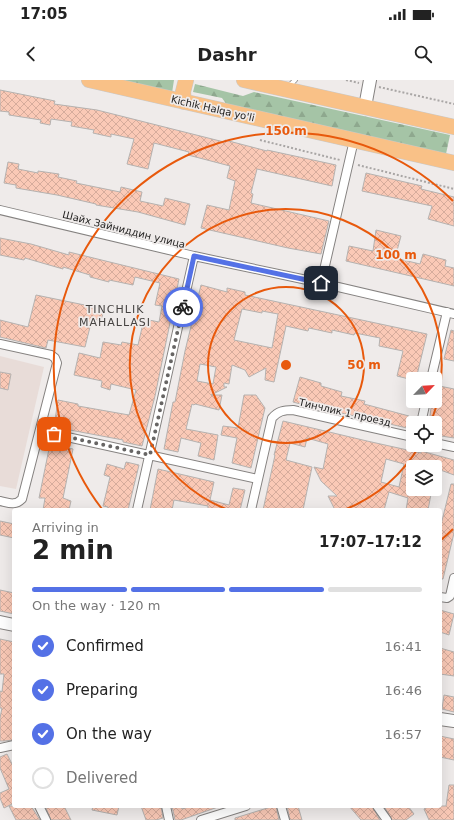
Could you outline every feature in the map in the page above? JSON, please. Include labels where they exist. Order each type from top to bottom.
[{"type":"highway","name":"Kichik Halqa yo'li","points":[[89,80],[354,140],[452,160]]},
{"type":"highway","points":[[184,102],[183,92],[186,80]]},
{"type":"highway","points":[[244,80],[290,85],[365,107],[454,127]]},
{"type":"street","points":[[365,107],[370,83]]},
{"type":"street","points":[[321,283],[354,140]]},
{"type":"street","name":"Шайх Зайниддин улица","points":[[0,210],[194,256],[321,283],[450,313]]},
{"type":"street","points":[[137,508],[194,256]]},
{"type":"street","points":[[433,372],[450,313]]},
{"type":"street","points":[[0,344],[51,355],[55,358],[57,363],[22,499],[18,503],[12,504],[0,501]]},
{"type":"street","name":"Тинчлик 1 проезд","points":[[252,508],[272,418],[281,411],[293,410],[406,436]]},
{"type":"street","points":[[40,431],[258,480]]},
{"type":"street","points":[[442,444],[454,447]]},
{"type":"street","points":[[442,597],[448,598],[450,596],[454,578]]},
{"type":"street","points":[[0,622],[12,625]]},
{"type":"street","points":[[442,718],[454,721]]},
{"type":"street","points":[[0,748],[12,745]]},
{"type":"street","points":[[40,808],[46,820]]},
{"type":"street","points":[[166,808],[169,820]]},
{"type":"street","points":[[201,820],[240,808]]},
{"type":"street","points":[[282,808],[285,820]]},
{"type":"street","points":[[378,808],[387,820]]},
{"type":"path","points":[[346,80],[370,83],[454,104]]},
{"type":"shaded area","points":[[0,356],[44,367],[16,489],[0,486]]},
{"type":"green space","points":[[118,80],[174,80],[172,93]]},
{"type":"green space","points":[[195,84],[243,96],[254,92],[450,135],[446,154],[227,105],[222,98],[193,92]]},
{"type":"building","points":[[0,90],[55,101],[54,104],[97,110],[224,142],[225,140],[267,151],[336,165],[332,186],[257,169],[251,193],[253,194],[251,203],[329,221],[321,254],[201,228],[207,205],[229,210],[235,181],[227,178],[230,166],[188,155],[189,152],[154,143],[148,169],[127,164],[134,139],[111,134],[111,137],[93,133],[94,130],[71,126],[72,122],[51,119],[50,125],[40,123],[41,120],[9,115],[9,112],[0,111]]},
{"type":"building","points":[[8,162],[19,164],[18,169],[38,173],[38,171],[59,174],[58,177],[77,181],[76,183],[120,192],[121,187],[142,192],[140,201],[163,206],[165,198],[190,204],[185,225],[138,212],[96,205],[57,195],[16,188],[16,185],[4,183]]},
{"type":"building","points":[[366,173],[422,186],[421,189],[454,197],[454,226],[428,219],[432,206],[362,191]]},
{"type":"building","points":[[376,230],[401,236],[395,258],[420,264],[423,254],[446,260],[445,266],[454,268],[454,286],[346,261],[349,246],[373,251]]},
{"type":"building","points":[[0,238],[31,244],[69,255],[69,252],[179,279],[155,396],[142,446],[123,442],[123,440],[54,427],[58,400],[78,404],[78,406],[129,415],[136,390],[111,384],[110,390],[101,387],[102,381],[74,375],[79,353],[100,358],[103,342],[121,345],[122,342],[138,345],[144,319],[159,322],[162,306],[155,305],[160,283],[135,277],[133,285],[109,280],[109,282],[63,267],[63,269],[25,258],[24,260],[0,255]]},
{"type":"building","points":[[201,285],[227,292],[227,288],[245,292],[245,295],[427,334],[418,372],[406,372],[406,378],[397,376],[403,351],[379,346],[380,338],[355,333],[354,335],[332,330],[332,333],[309,328],[308,331],[286,326],[274,382],[265,380],[266,368],[249,377],[245,370],[232,365],[229,384],[224,383],[224,387],[227,387],[211,395],[222,395],[219,410],[192,404],[186,429],[218,435],[214,460],[198,456],[201,443],[181,438],[178,452],[164,449],[173,402],[175,402],[185,351]],"holes":[[[242,309],[262,313],[262,311],[278,314],[272,348],[234,340]],[[200,364],[216,367],[213,384],[197,381]]]},
{"type":"building","points":[[36,295],[104,309],[101,321],[92,319],[85,347],[48,340],[46,348],[0,337],[0,320],[28,327]]},
{"type":"building","points":[[451,330],[454,331],[454,361],[444,359]]},
{"type":"building","points":[[0,372],[11,374],[8,390],[0,388]]},
{"type":"building","points":[[300,377],[321,383],[321,386],[342,392],[341,396],[365,401],[364,404],[409,416],[406,416],[406,428],[293,402]]},
{"type":"building","points":[[442,386],[454,389],[454,438],[442,436],[442,416],[430,416],[431,408],[442,408]]},
{"type":"building","points":[[244,395],[256,395],[265,408],[251,468],[232,463],[237,438],[221,435],[223,426],[238,428]]},
{"type":"building","points":[[283,421],[406,450],[406,452],[425,452],[454,460],[454,475],[442,471],[442,460],[406,460],[406,496],[431,496],[428,508],[406,508],[408,498],[389,492],[385,508],[334,508],[328,496],[337,496],[321,481],[314,467],[323,469],[328,444],[307,438],[305,447],[290,443],[286,460],[312,467],[303,508],[263,508],[274,455]],"holes":[[[386,459],[404,464],[399,487],[381,482]]]},
{"type":"building","points":[[50,444],[73,449],[63,498],[71,501],[69,508],[43,508],[45,498],[39,498]]},
{"type":"building","points":[[126,462],[139,465],[128,508],[108,508],[103,506],[110,477],[104,475],[107,464],[124,469]]},
{"type":"building","points":[[158,469],[214,482],[210,500],[229,505],[233,488],[245,490],[240,508],[208,508],[208,506],[174,500],[172,508],[150,508]]},
{"type":"building","points":[[451,484],[454,484],[454,533],[443,579],[442,579],[442,521]]},
{"type":"building","points":[[0,521],[12,524],[12,538],[0,535]]},
{"type":"building","points":[[0,590],[12,593],[12,614],[0,611]]},
{"type":"building","points":[[442,611],[454,614],[449,635],[442,633]]},
{"type":"building","points":[[0,639],[12,642],[12,740],[0,741],[0,718],[2,708],[0,708],[0,691],[2,692],[4,674],[0,674]]},
{"type":"building","points":[[442,649],[454,652],[454,676],[442,674]]},
{"type":"building","points":[[444,695],[454,697],[454,712],[442,709]]},
{"type":"building","points":[[442,736],[454,739],[454,760],[442,757]]},
{"type":"building","points":[[7,754],[12,764],[12,804],[4,808],[0,798],[0,793],[9,789],[0,768],[0,757]]},
{"type":"building","points":[[449,785],[454,785],[454,820],[429,820],[424,809],[442,808],[442,806],[446,806]]},
{"type":"building","points":[[9,806],[12,806],[12,808],[32,808],[40,820],[16,820]]},
{"type":"building","points":[[46,808],[65,808],[71,820],[51,820]]},
{"type":"building","points":[[92,808],[119,808],[117,815],[92,810]]},
{"type":"building","points":[[142,808],[161,808],[163,818],[146,820]]},
{"type":"building","points":[[172,808],[215,808],[181,820],[175,820]]},
{"type":"building","points":[[268,808],[276,808],[279,820],[235,820],[235,818]]},
{"type":"building","points":[[287,808],[299,808],[302,820],[290,820]]},
{"type":"building","points":[[351,808],[373,808],[380,820],[361,820]]},
{"type":"building","points":[[385,808],[410,808],[414,814],[406,820],[392,820]]},
{"type":"way so far","points":[[54,434],[150,455],[183,307]]},
{"type":"district","name":"TINCHLIK MAHALLASI","points":[[115,315]]},
{"type":"route","points":[[183,307],[194,256],[321,283]]}]
